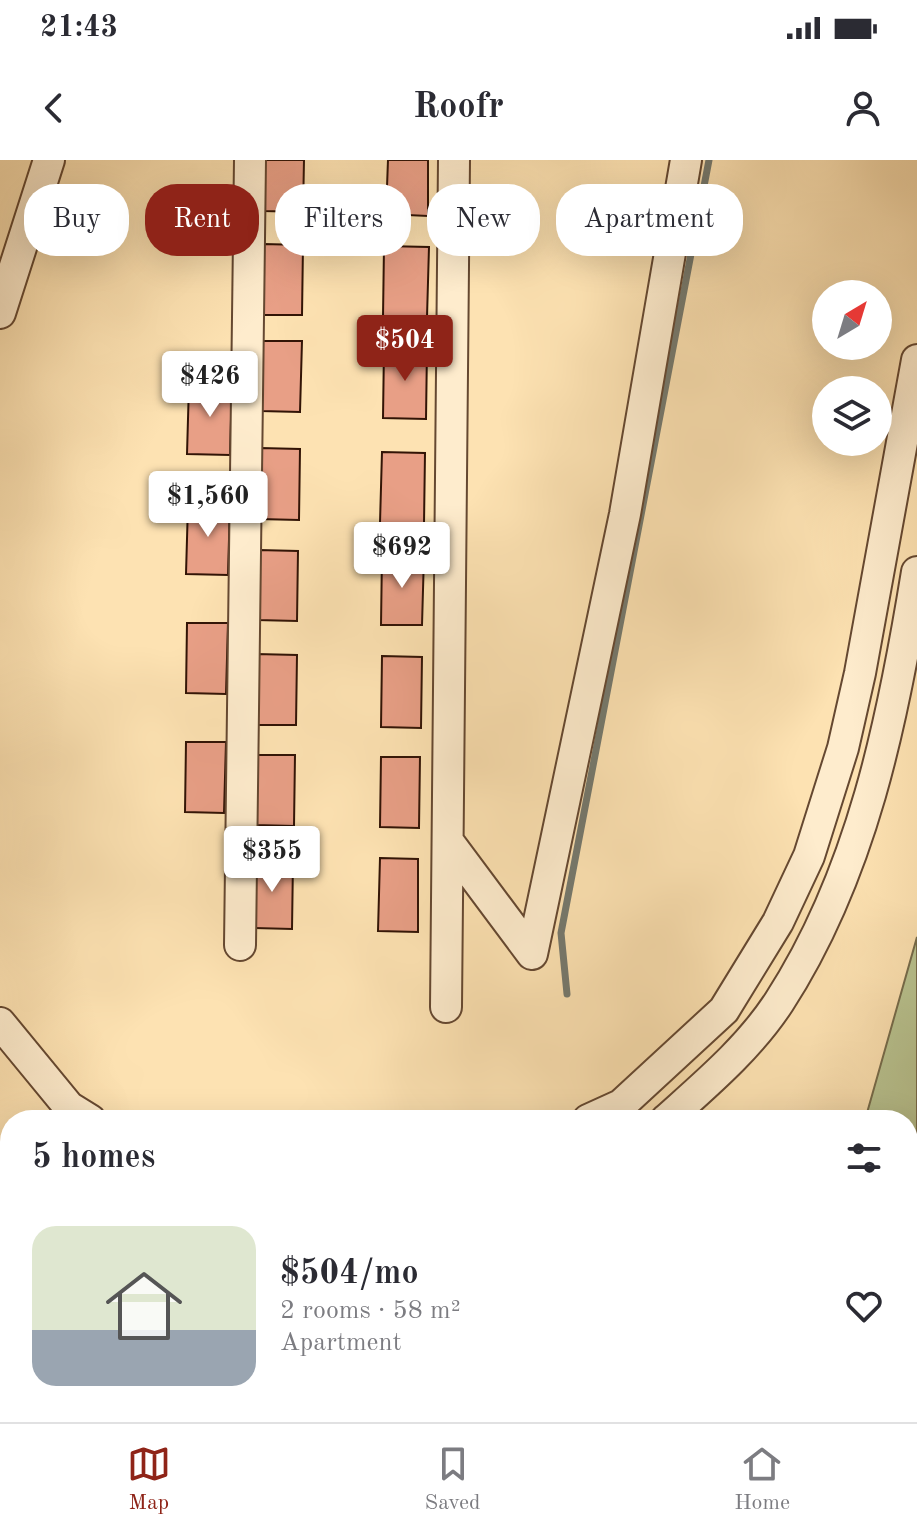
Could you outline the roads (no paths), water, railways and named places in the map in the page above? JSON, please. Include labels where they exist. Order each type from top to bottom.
[{"type":"street","points":[[0,313],[49,160]]},
{"type":"street","points":[[240,945],[250,160]]},
{"type":"street","points":[[446,1007],[450,844],[454,160]]},
{"type":"street","points":[[450,844],[532,954],[625,514],[686,160]]},
{"type":"street","points":[[610,1110],[621,1105],[724,1010],[778,922],[809,856],[843,748],[860,673],[917,360]]},
{"type":"street","points":[[677,1110],[738,1054],[778,1002],[828,912],[884,746],[917,572]]},
{"type":"street","points":[[0,1023],[74,1110]]},
{"type":"waterway","points":[[567,994],[561,933],[709,160]]}]
